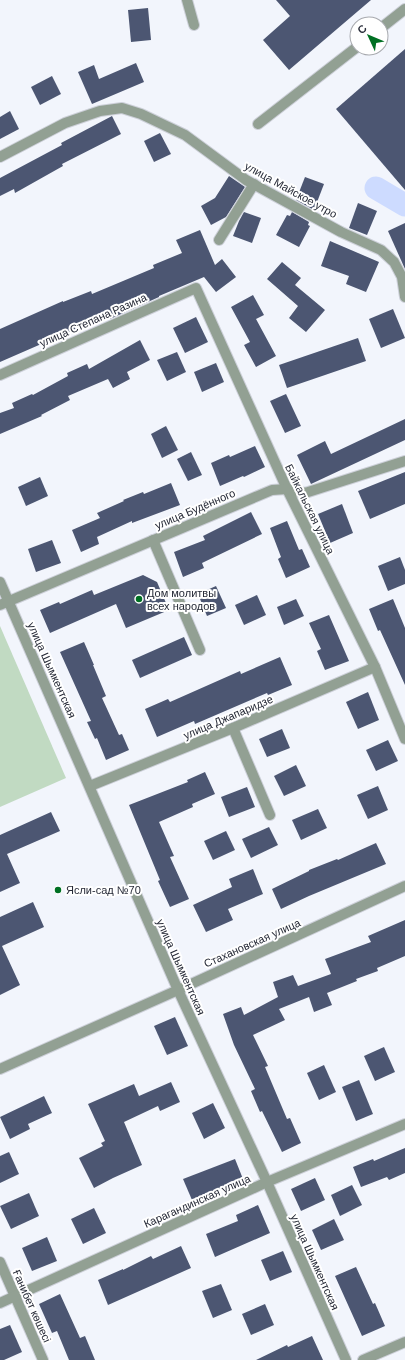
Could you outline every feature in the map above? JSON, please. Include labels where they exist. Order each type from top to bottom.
[{"type":"street","points":[[187,0],[194,25]]},
{"type":"street","points":[[389,22],[405,10]]},
{"type":"street","points":[[258,124],[349,53]]},
{"type":"street","name":"улица Майское утро","points":[[0,157],[65,123],[100,110],[122,108],[141,114],[185,135],[246,180],[341,232],[381,250],[394,262],[402,277],[405,298]]},
{"type":"street","points":[[219,240],[254,184]]},
{"type":"street","name":"улица Степана Разина","points":[[0,375],[196,288]]},
{"type":"street","name":"Байкальская улица","points":[[196,288],[286,489],[375,667],[405,739]]},
{"type":"street","name":"улица Будённого","points":[[4,603],[272,490],[286,489],[305,493],[405,461]]},
{"type":"street","points":[[153,540],[200,650]]},
{"type":"street","name":"улица Шымкентская","points":[[0,582],[4,603],[90,786],[178,990],[267,1182],[346,1360]]},
{"type":"street","name":"улица Джапаридзе","points":[[90,786],[233,728],[375,667]]},
{"type":"street","points":[[233,728],[270,815]]},
{"type":"street","name":"Стахановская улица","points":[[0,1069],[178,990],[405,886]]},
{"type":"street","name":"Карагандинская улица","points":[[0,1304],[267,1182],[405,1124]]},
{"type":"street","name":"Ғанибет көшесі","points":[[0,1262],[43,1360]]},
{"type":"street","points":[[364,1360],[405,1342]]},
{"type":"green space","points":[[0,626],[66,778],[0,807]]},
{"type":"building","points":[[276,0],[371,0],[352,16],[349,16],[349,19],[289,70],[263,40],[290,16]]},
{"type":"building","points":[[148,8],[151,40],[131,42],[128,10]]},
{"type":"building","points":[[405,49],[405,190],[336,109]]},
{"type":"building","points":[[136,63],[144,82],[92,104],[78,72],[94,65],[99,79]]},
{"type":"building","points":[[52,76],[61,94],[40,105],[31,87]]},
{"type":"building","points":[[10,111],[19,129],[0,139],[0,117]]},
{"type":"building","points":[[112,116],[121,134],[62,164],[63,166],[15,193],[14,189],[0,196],[0,178]]},
{"type":"building","points":[[160,133],[171,154],[154,162],[144,141]]},
{"type":"building","points":[[229,176],[245,187],[226,217],[211,225],[201,206],[215,198]]},
{"type":"building","points":[[305,177],[324,184],[314,210],[296,200]]},
{"type":"building","points":[[358,203],[377,211],[367,235],[349,228]]},
{"type":"building","points":[[244,212],[261,218],[252,243],[233,236]]},
{"type":"building","points":[[292,212],[309,222],[308,225],[310,226],[299,247],[276,235],[287,215],[290,216]]},
{"type":"building","points":[[405,223],[405,269],[388,231]]},
{"type":"building","points":[[200,230],[215,265],[222,259],[236,277],[216,292],[204,277],[110,319],[109,316],[79,329],[78,328],[0,362],[0,329],[63,301],[91,291],[92,294],[154,268],[153,265],[182,253],[176,240]]},
{"type":"building","points":[[330,241],[379,262],[366,292],[346,284],[349,276],[321,266]]},
{"type":"building","points":[[282,262],[301,278],[295,285],[325,310],[306,332],[289,318],[298,306],[267,279]]},
{"type":"building","points":[[253,295],[264,315],[256,319],[276,356],[256,367],[244,345],[250,342],[231,307]]},
{"type":"building","points":[[393,309],[405,338],[381,348],[369,319]]},
{"type":"building","points":[[196,317],[208,342],[185,353],[173,328]]},
{"type":"building","points":[[358,338],[366,361],[287,388],[279,365]]},
{"type":"building","points":[[140,340],[150,360],[127,372],[130,379],[113,388],[108,379],[68,396],[70,400],[41,415],[42,416],[0,434],[0,413],[14,408],[12,403],[32,394],[33,395],[68,376],[67,373],[87,364],[89,369]]},
{"type":"building","points":[[177,352],[186,372],[167,381],[157,360]]},
{"type":"building","points":[[216,363],[224,382],[202,392],[194,372]]},
{"type":"building","points":[[286,394],[301,426],[285,433],[270,401]]},
{"type":"building","points":[[405,419],[405,440],[311,484],[297,455],[325,441],[331,454]]},
{"type":"building","points":[[166,426],[178,450],[162,458],[151,434]]},
{"type":"building","points":[[255,446],[265,467],[220,486],[211,463],[229,455],[230,457]]},
{"type":"building","points":[[191,452],[202,475],[188,481],[177,459]]},
{"type":"building","points":[[405,472],[405,504],[370,519],[358,491]]},
{"type":"building","points":[[40,477],[48,496],[26,506],[18,487]]},
{"type":"building","points":[[171,483],[180,505],[132,523],[132,521],[97,537],[99,544],[81,552],[72,530],[100,518],[97,513],[124,501],[123,500],[143,492],[144,494]]},
{"type":"building","points":[[342,504],[353,533],[330,543],[318,514]]},
{"type":"building","points":[[251,512],[262,534],[202,563],[204,568],[183,577],[174,552],[205,540],[203,536]]},
{"type":"building","points":[[287,521],[299,550],[302,549],[310,567],[286,578],[278,559],[281,557],[270,528]]},
{"type":"building","points":[[52,540],[61,563],[36,572],[28,549]]},
{"type":"building","points":[[400,557],[405,570],[405,584],[388,591],[378,566]]},
{"type":"building","points":[[143,575],[157,582],[169,610],[126,628],[116,604],[50,633],[40,610],[59,602],[60,604],[92,590],[94,595]]},
{"type":"building","points":[[216,586],[226,608],[207,616],[198,594]]},
{"type":"building","points":[[257,595],[266,615],[244,625],[235,605]]},
{"type":"building","points":[[296,599],[304,616],[284,625],[277,607]]},
{"type":"building","points":[[393,599],[405,628],[405,685],[380,630],[378,631],[369,609]]},
{"type":"building","points":[[329,615],[349,661],[325,670],[317,651],[321,649],[309,623]]},
{"type":"building","points":[[184,637],[192,655],[140,678],[132,660]]},
{"type":"building","points":[[84,642],[106,696],[102,698],[119,735],[122,734],[129,750],[106,760],[97,738],[95,739],[87,722],[91,721],[60,652]]},
{"type":"building","points":[[280,657],[292,685],[268,695],[267,693],[195,724],[194,721],[157,737],[145,709],[168,699],[170,702],[240,671],[241,674]]},
{"type":"building","points":[[368,692],[379,720],[358,729],[346,702]]},
{"type":"building","points":[[282,729],[290,748],[267,757],[259,739]]},
{"type":"building","points":[[388,740],[398,761],[376,771],[366,750]]},
{"type":"building","points":[[296,765],[306,786],[284,796],[274,776]]},
{"type":"building","points":[[205,772],[215,794],[192,804],[193,807],[159,822],[174,856],[170,857],[189,899],[170,907],[158,881],[160,880],[129,805],[188,782],[187,780]]},
{"type":"building","points":[[378,786],[388,810],[368,819],[357,795]]},
{"type":"building","points":[[247,787],[255,807],[229,817],[221,797]]},
{"type":"building","points":[[318,809],[327,828],[301,840],[292,820]]},
{"type":"building","points":[[51,812],[60,831],[7,854],[20,883],[0,892],[0,835]]},
{"type":"building","points":[[269,827],[278,845],[251,858],[242,839]]},
{"type":"building","points":[[226,831],[235,850],[213,860],[204,841]]},
{"type":"building","points":[[376,843],[386,864],[281,909],[272,889],[309,870],[337,859],[338,860]]},
{"type":"building","points":[[253,869],[263,894],[228,909],[233,920],[206,932],[193,905],[232,887],[229,879]]},
{"type":"building","points":[[33,902],[44,927],[2,946],[20,985],[0,995],[0,917]]},
{"type":"building","points":[[405,920],[405,956],[377,968],[378,971],[356,979],[357,981],[327,993],[332,1005],[314,1012],[309,997],[279,1009],[285,1020],[253,1035],[268,1066],[265,1067],[287,1119],[290,1118],[301,1143],[282,1152],[262,1111],[260,1112],[251,1091],[255,1089],[234,1045],[223,1014],[241,1007],[244,1015],[278,997],[273,982],[293,975],[298,986],[331,974],[325,959],[371,942],[368,936]]},
{"type":"building","points":[[175,1017],[188,1046],[167,1055],[154,1026]]},
{"type":"building","points":[[384,1047],[395,1072],[375,1081],[364,1056]]},
{"type":"building","points":[[324,1065],[336,1092],[319,1100],[307,1073]]},
{"type":"building","points":[[359,1080],[373,1114],[356,1121],[342,1087]]},
{"type":"building","points":[[171,1082],[180,1102],[160,1111],[158,1106],[124,1122],[142,1165],[94,1188],[79,1158],[103,1146],[101,1143],[105,1141],[88,1104],[134,1084],[139,1096]]},
{"type":"building","points":[[44,1096],[52,1113],[28,1124],[30,1129],[10,1139],[0,1117]]},
{"type":"building","points":[[213,1103],[225,1128],[204,1139],[192,1113]]},
{"type":"building","points":[[405,1148],[405,1173],[389,1180],[387,1177],[361,1187],[353,1167],[373,1159],[374,1161]]},
{"type":"building","points":[[9,1152],[19,1174],[0,1183],[0,1156]]},
{"type":"building","points":[[235,1159],[243,1179],[192,1200],[183,1179]]},
{"type":"building","points":[[315,1178],[325,1200],[301,1211],[291,1189]]},
{"type":"building","points":[[352,1185],[362,1205],[340,1216],[331,1195]]},
{"type":"building","points":[[29,1193],[39,1216],[11,1229],[0,1206]]},
{"type":"building","points":[[258,1205],[270,1233],[215,1257],[206,1234],[238,1221],[236,1215]]},
{"type":"building","points":[[94,1208],[106,1233],[83,1244],[71,1219]]},
{"type":"building","points":[[334,1219],[344,1240],[321,1250],[312,1230]]},
{"type":"building","points":[[47,1237],[57,1261],[32,1271],[22,1248]]},
{"type":"building","points":[[181,1246],[191,1268],[108,1305],[98,1280],[123,1270],[151,1256],[153,1259]]},
{"type":"building","points":[[283,1251],[292,1272],[270,1281],[261,1260]]},
{"type":"building","points":[[356,1267],[385,1326],[362,1336],[335,1276]]},
{"type":"building","points":[[221,1284],[232,1310],[213,1318],[202,1291]]},
{"type":"building","points":[[60,1294],[80,1338],[85,1336],[95,1360],[69,1360],[57,1331],[52,1333],[39,1304]]},
{"type":"building","points":[[265,1304],[274,1325],[251,1335],[242,1314]]},
{"type":"building","points":[[10,1325],[22,1352],[4,1360],[0,1360],[0,1329]]},
{"type":"building","points":[[312,1336],[323,1360],[256,1360],[287,1345],[288,1347]]},
{"type":"waterway","points":[[376,188],[405,205]]},
{"type":"place","name":"Дом молитвы всех народов","points":[[139,599]]},
{"type":"place","name":"Ясли-сад №70","points":[[58,890]]}]
